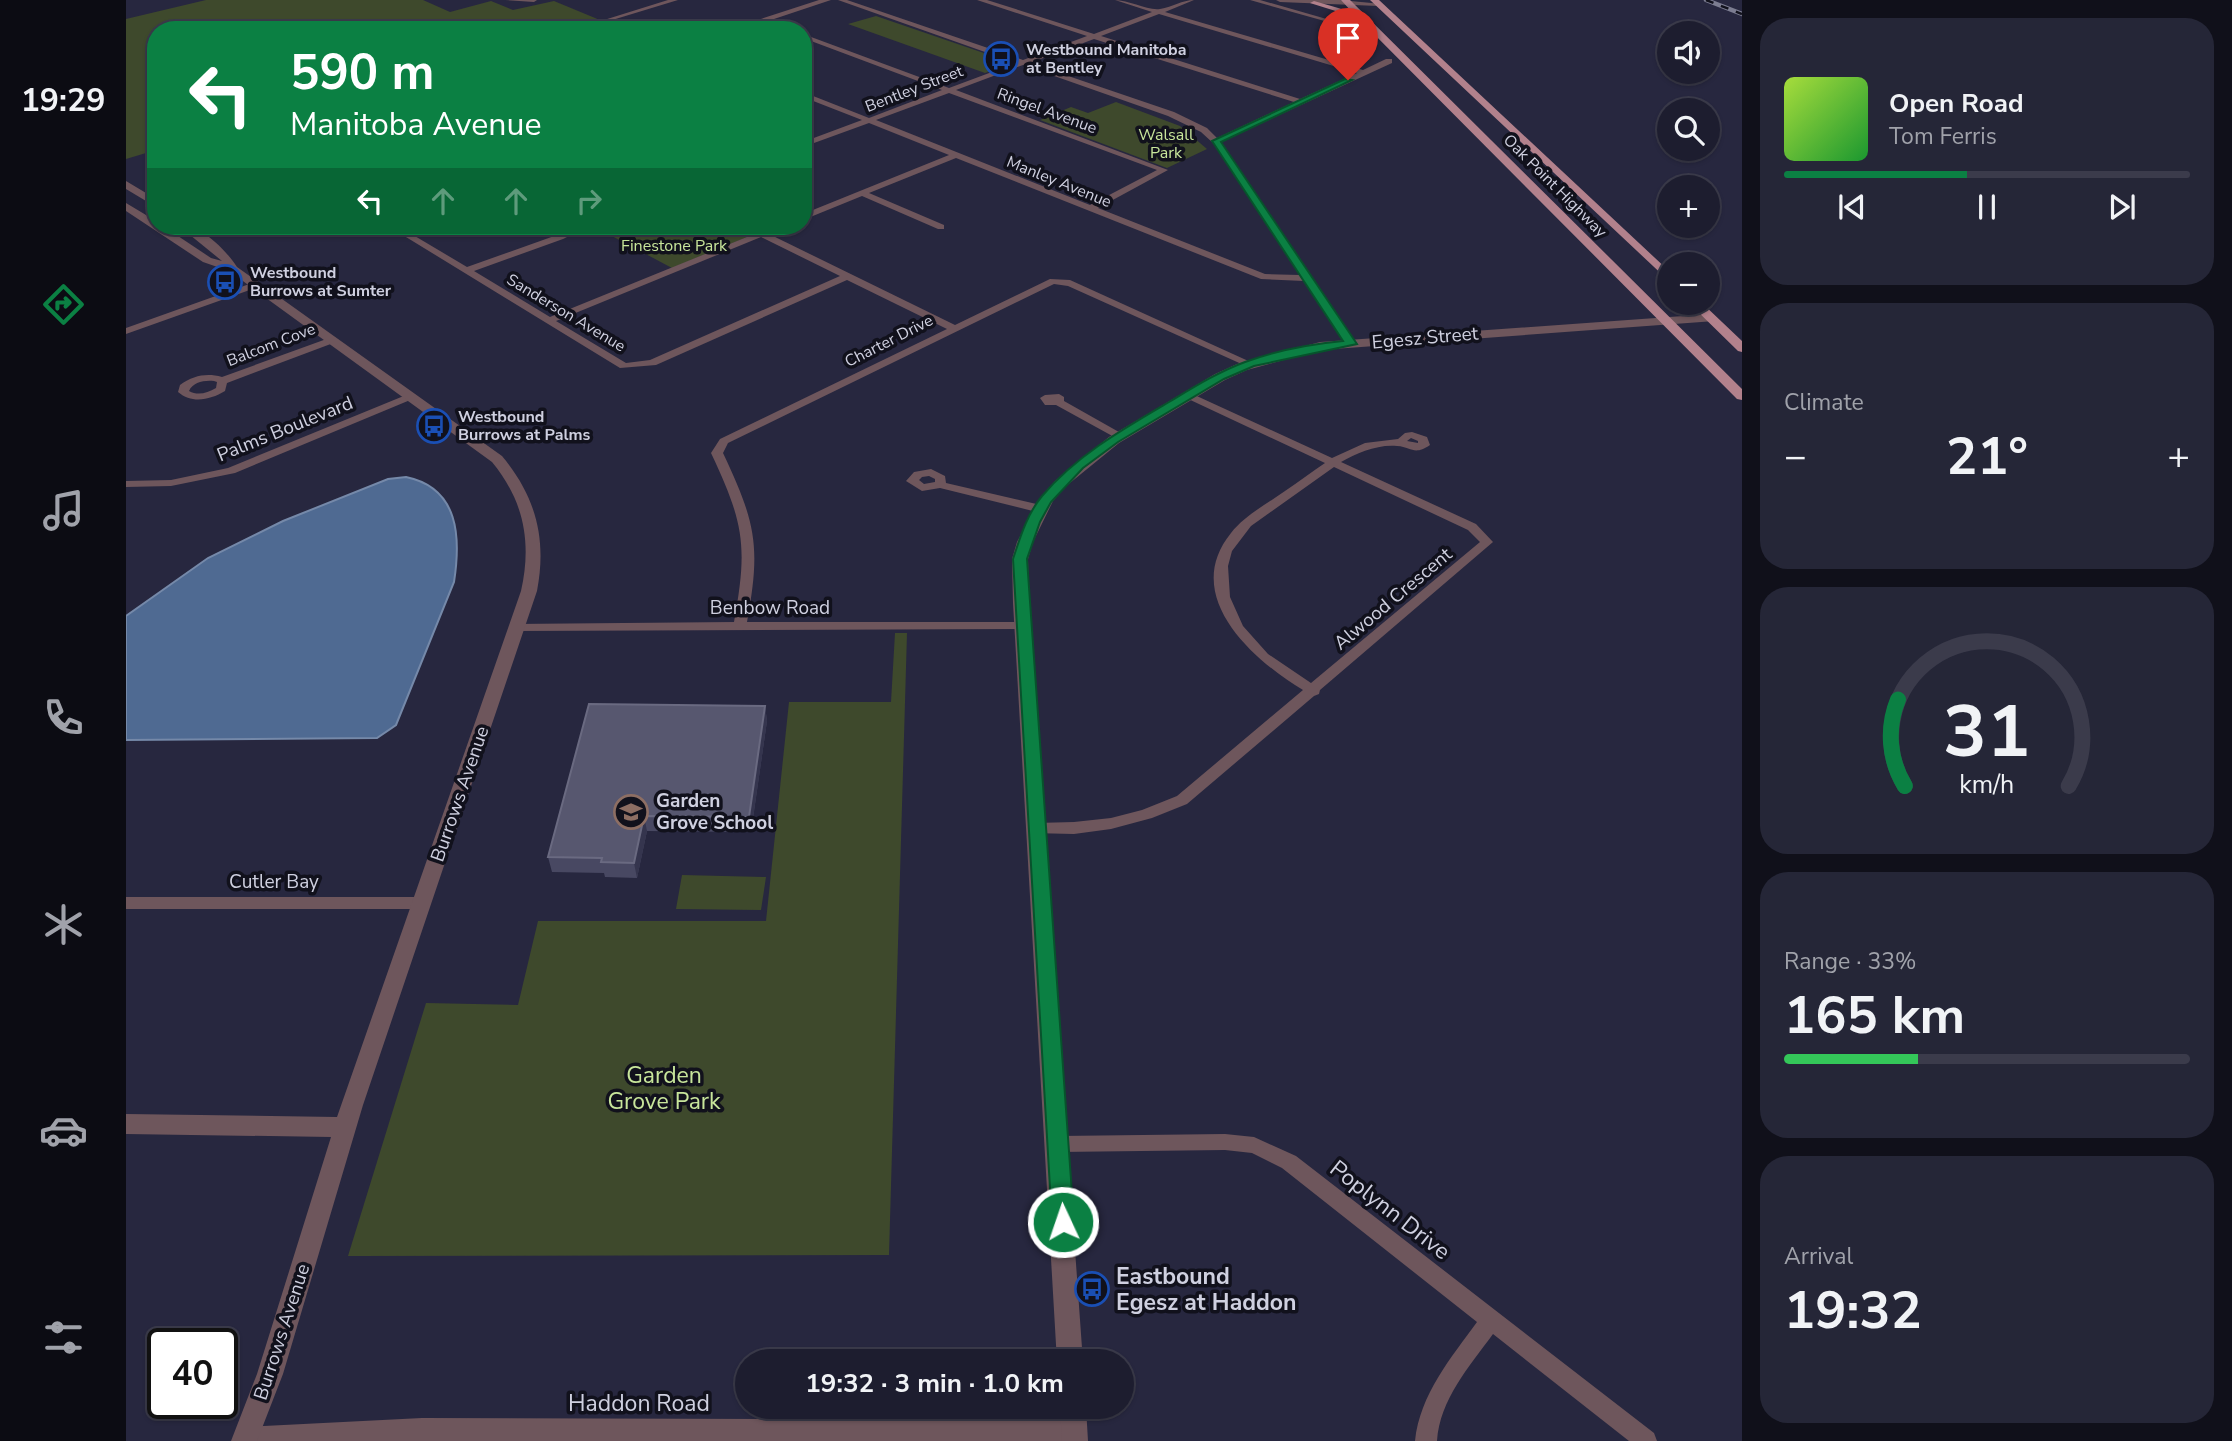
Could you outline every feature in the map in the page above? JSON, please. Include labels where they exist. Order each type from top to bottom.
[{"type":"main road","name":"Oak Point Highway","points":[[1347,2],[1357,16],[1742,396]]},
{"type":"main road","name":"Oak Point Highway","points":[[1376,2],[1657,267]]},
{"type":"main road","points":[[1314,3],[1357,16]]},
{"type":"main road","points":[[1436,93],[1472,92]]},
{"type":"main road","points":[[1570,198],[1583,197]]},
{"type":"main road","points":[[1543,199],[1556,198]]},
{"type":"main road","points":[[1708,315],[1742,348]]},
{"type":"street","points":[[511,1],[534,0]]},
{"type":"street","points":[[607,20],[675,0]]},
{"type":"street","points":[[758,21],[827,0]]},
{"type":"street","points":[[841,0],[1183,119],[1216,141],[1351,344]]},
{"type":"street","points":[[980,0],[1301,102]]},
{"type":"street","points":[[1118,0],[1364,73]]},
{"type":"street","name":"Bentley Street","points":[[812,142],[1191,0]]},
{"type":"street","points":[[1253,0],[1279,4],[1348,26]]},
{"type":"street","points":[[1279,4],[1289,1],[1376,2]]},
{"type":"street","name":"Ringel Avenue","points":[[812,39],[1164,170],[1159,175],[1089,209]]},
{"type":"street","points":[[1216,141],[1389,61]]},
{"type":"street","name":"Manley Avenue","points":[[812,98],[1264,277],[1308,278]]},
{"type":"street","points":[[812,213],[954,155]]},
{"type":"street","points":[[126,184],[147,199]]},
{"type":"street","points":[[862,193],[941,227]]},
{"type":"street","name":"Burrows Avenue","points":[[131,210],[147,221]]},
{"type":"street","name":"Burrows Avenue","points":[[169,235],[207,260],[233,269],[497,458],[515,479],[527,502],[536,546],[535,569],[518,627],[346,1127],[270,1374],[245,1439]]},
{"type":"street","name":"Burrows Avenue","points":[[197,235],[223,254],[233,269]]},
{"type":"street","name":"Sanderson Avenue","points":[[407,235],[617,363],[643,366],[848,276]]},
{"type":"street","points":[[466,271],[564,235]]},
{"type":"street","points":[[548,321],[759,235]]},
{"type":"street","points":[[763,235],[952,327]]},
{"type":"street","name":"Charter Drive","points":[[740,627],[751,575],[749,526],[717,453],[720,445],[1044,283],[1063,281],[1250,364]]},
{"type":"street","points":[[126,331],[255,285]]},
{"type":"street","name":"Egesz Street","points":[[1069,1349],[1059,1144],[1020,559],[1041,509],[1060,484],[1079,466],[1121,436],[1188,395],[1250,364],[1320,346],[1711,318]]},
{"type":"street","name":"Balcom Cove","points":[[222,380],[332,340]]},
{"type":"street","name":"Alwood Crescent","points":[[1036,829],[1120,824],[1148,816],[1182,800],[1314,691],[1486,542],[1472,527],[1188,395]]},
{"type":"street","name":"Palms Boulevard","points":[[126,484],[171,483],[231,471],[411,396]]},
{"type":"street","points":[[1058,402],[1121,436]]},
{"type":"street","points":[[1314,691],[1255,649],[1226,603],[1221,568],[1232,539],[1243,527],[1333,462],[1364,445],[1401,442]]},
{"type":"street","points":[[940,485],[1041,509]]},
{"type":"street","name":"Benbow Road","points":[[518,627],[1023,626]]},
{"type":"street","name":"Cutler Bay","points":[[126,903],[422,902]]},
{"type":"street","points":[[126,1124],[346,1127]]},
{"type":"street","name":"Poplynn Drive","points":[[1059,1144],[1254,1144],[1289,1162],[1646,1441]]},
{"type":"street","points":[[1426,1441],[1431,1412],[1439,1396],[1491,1320]]},
{"type":"street","name":"Haddon Road","points":[[245,1439],[422,1429],[736,1435],[1074,1426]]},
{"type":"green space","points":[[206,0],[423,0],[450,12],[491,1],[513,10],[554,1],[602,21],[147,21],[147,153],[126,159],[126,19]]},
{"type":"green space","points":[[876,16],[1012,64],[985,73],[848,24]]},
{"type":"green space","name":"Walsall Park","points":[[1116,102],[1180,126],[1207,149],[1167,168],[1040,120],[1071,107],[1088,113]]},
{"type":"green space","name":"Finestone Park","points":[[610,235],[752,235],[672,268]]},
{"type":"green space","name":"Garden Grove Park","points":[[895,633],[907,633],[889,1255],[348,1256],[426,1003],[518,1005],[538,921],[766,921],[789,702],[891,702]]},
{"type":"green space","points":[[682,875],[766,877],[761,910],[676,909]]},
{"type":"water","points":[[406,477],[424,483],[446,503],[456,532],[457,548],[454,582],[396,725],[377,738],[126,740],[126,616],[208,558],[283,521],[388,479]]},
{"type":"building","name":"Garden Grove School","points":[[589,704],[765,706],[749,817],[644,816],[634,863],[601,862],[602,858],[548,857]]},
{"type":"railway","points":[[1706,0],[1742,14]]},
{"type":"place","name":"Westbound Manitoba at Bentley","points":[[1001,59]]},
{"type":"place","name":"Westbound Burrows at Sumter","points":[[225,282]]},
{"type":"place","name":"Westbound Burrows at Palms","points":[[434,426]]},
{"type":"place","name":"Garden Grove School","points":[[631,812]]},
{"type":"place","name":"Eastbound Egesz at Haddon","points":[[1092,1289]]},
{"type":"route","points":[[1063,1222],[1020,559],[1033,522],[1046,500],[1079,466],[1114,440],[1220,377],[1250,364],[1320,346],[1351,344],[1216,141],[1348,80]]}]
